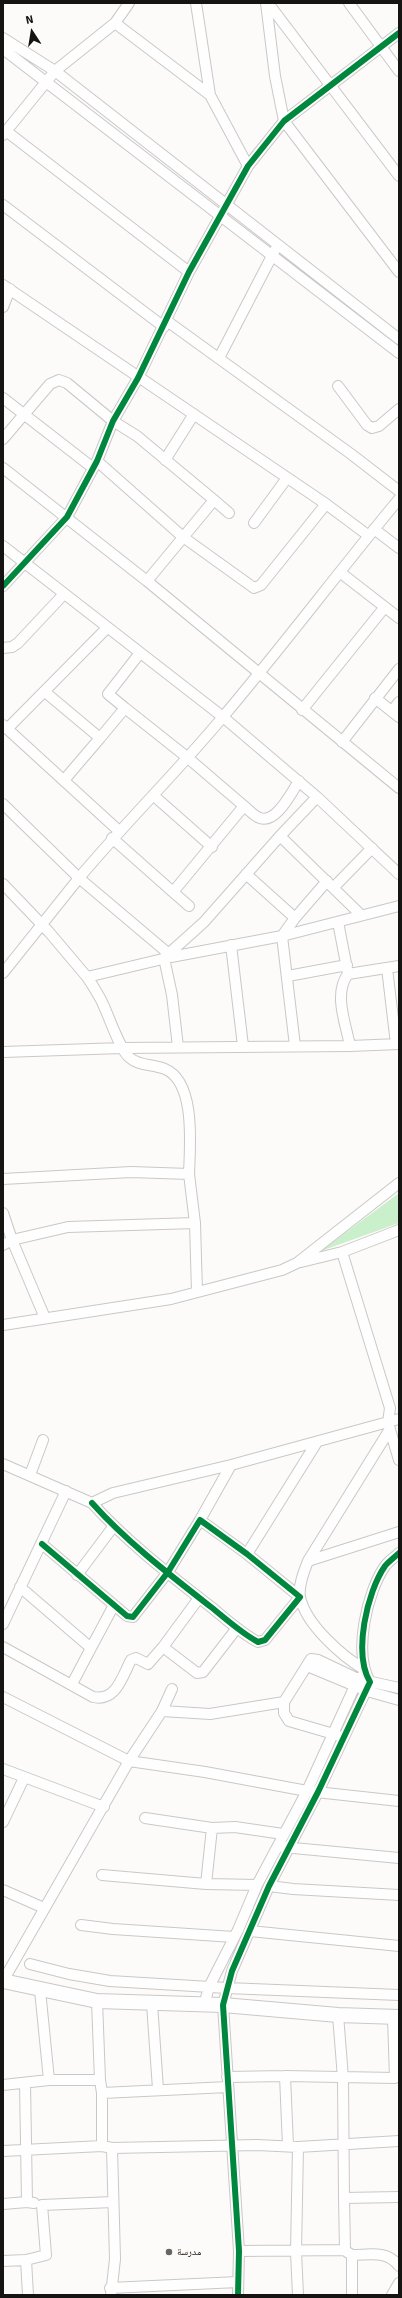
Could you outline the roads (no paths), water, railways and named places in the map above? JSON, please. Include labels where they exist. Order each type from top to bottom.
[{"type":"street","points":[[129,3],[115,23],[55,71],[5,133],[189,272]]},
{"type":"street","points":[[196,3],[210,95],[214,106],[248,166]]},
{"type":"street","points":[[267,3],[399,176]]},
{"type":"street","points":[[267,3],[275,76],[284,121],[399,272]]},
{"type":"street","points":[[348,3],[399,70]]},
{"type":"street","points":[[115,23],[210,95]]},
{"type":"street","points":[[3,586],[26,563],[66,517],[95,464],[113,421],[138,378],[189,272],[248,166],[284,121],[399,33]]},
{"type":"street","points":[[3,38],[55,71],[76,89],[399,338]]},
{"type":"street","points":[[3,48],[399,353]]},
{"type":"street","points":[[68,99],[76,89]]},
{"type":"street","points":[[3,205],[165,324],[218,358],[351,454],[399,491]]},
{"type":"street","points":[[218,358],[272,254],[279,245]]},
{"type":"street","points":[[3,307],[6,287],[138,378],[194,414],[326,504],[399,548]]},
{"type":"street","points":[[3,439],[22,414],[50,384],[59,380],[67,383],[113,421],[137,436],[229,513]]},
{"type":"street","points":[[338,386],[367,425],[372,428],[379,426],[399,409]]},
{"type":"street","points":[[3,398],[22,414],[95,464],[183,537],[250,587],[257,588],[326,504]]},
{"type":"street","points":[[165,460],[194,414]]},
{"type":"street","points":[[3,468],[147,581],[302,710],[399,788]]},
{"type":"street","points":[[254,523],[287,478]]},
{"type":"street","points":[[3,973],[41,924],[116,834],[188,758],[223,717],[341,573],[399,499]]},
{"type":"street","points":[[147,581],[214,500]]},
{"type":"street","points":[[3,546],[223,717],[317,797],[399,874]]},
{"type":"street","points":[[341,573],[384,608],[399,618]]},
{"type":"street","points":[[3,648],[12,647],[18,643],[64,594]]},
{"type":"street","points":[[302,710],[384,608]]},
{"type":"street","points":[[107,628],[45,692],[5,727],[65,779],[116,834],[173,892],[189,906]]},
{"type":"street","points":[[140,652],[108,694],[188,758],[244,806],[260,818],[275,816],[298,781]]},
{"type":"street","points":[[342,742],[374,698],[399,669]]},
{"type":"street","points":[[45,692],[100,738]]},
{"type":"street","points":[[374,698],[395,714],[399,702]]},
{"type":"street","points":[[65,779],[125,708]]},
{"type":"street","points":[[153,795],[212,847]]},
{"type":"street","points":[[166,956],[204,922],[280,836],[317,797]]},
{"type":"street","points":[[3,804],[79,878],[166,956],[178,1047]]},
{"type":"street","points":[[173,892],[212,847],[244,806]]},
{"type":"street","points":[[280,836],[360,915]]},
{"type":"street","points":[[295,1046],[288,976],[282,936],[295,918],[330,884],[372,848]]},
{"type":"street","points":[[246,874],[295,918]]},
{"type":"street","points":[[3,884],[41,924],[87,977],[100,998],[122,1048],[129,1058],[138,1063],[165,1069],[176,1077],[184,1094],[190,1121],[189,1174],[194,1222],[197,1292]]},
{"type":"street","points":[[87,977],[166,956],[282,936],[399,906]]},
{"type":"street","points":[[338,922],[347,970],[342,981],[340,994],[350,1046]]},
{"type":"street","points":[[231,944],[243,1046]]},
{"type":"street","points":[[288,976],[399,966]]},
{"type":"street","points":[[3,1052],[122,1048],[350,1046],[398,1044],[387,968]]},
{"type":"street","points":[[3,1179],[131,1172],[189,1174]]},
{"type":"street","points":[[297,1263],[399,1183]]},
{"type":"street","points":[[3,1213],[8,1243],[45,1318]]},
{"type":"street","points":[[8,1243],[68,1227],[194,1222]]},
{"type":"street","points":[[3,1325],[171,1299],[262,1277],[297,1263],[342,1252],[399,1230]]},
{"type":"street","points":[[342,1252],[390,1408],[389,1426],[399,1460]]},
{"type":"street","points":[[92,1503],[113,1493],[231,1465],[317,1442],[389,1426],[399,1419],[390,1408]]},
{"type":"street","points":[[3,1464],[92,1503],[113,1527],[199,1598],[237,1628],[256,1641],[261,1642],[300,1597],[308,1561],[389,1426]]},
{"type":"street","points":[[30,1475],[43,1440]]},
{"type":"street","points":[[247,1554],[317,1442]]},
{"type":"street","points":[[42,1544],[114,1606],[127,1616],[134,1617],[168,1572],[231,1465]]},
{"type":"street","points":[[3,1624],[66,1491]]},
{"type":"street","points":[[200,1520],[247,1554],[300,1597],[316,1625],[332,1646],[363,1680],[399,1688]]},
{"type":"street","points":[[77,1575],[113,1527]]},
{"type":"street","points":[[308,1561],[399,1532]]},
{"type":"street","points":[[238,2295],[239,2251],[231,2147],[223,2005],[227,1988],[269,1886],[318,1792],[343,1736],[363,1680],[363,1630],[370,1601],[377,1579],[386,1565],[399,1554]]},
{"type":"street","points":[[20,1587],[91,1648]]},
{"type":"street","points":[[3,1647],[93,1697],[107,1698],[113,1693],[132,1660],[136,1658],[148,1664],[163,1648],[199,1598]]},
{"type":"street","points":[[72,1684],[114,1606]]},
{"type":"street","points":[[163,1648],[197,1673],[200,1673],[205,1671],[237,1628]]},
{"type":"street","points":[[343,1736],[289,1721],[284,1713],[284,1702],[311,1659],[363,1680],[399,1700]]},
{"type":"street","points":[[204,2005],[209,1986],[234,1937],[257,1885],[306,1791],[332,1734],[363,1680]]},
{"type":"street","points":[[102,2092],[158,2090],[284,2076],[397,2078],[396,2017],[338,2015],[223,2005],[152,2004],[97,2001],[3,1981],[129,1761],[162,1711],[172,1689]]},
{"type":"street","points":[[3,1697],[129,1761],[205,1772],[306,1791],[399,1801]]},
{"type":"street","points":[[162,1711],[210,1714],[284,1702]]},
{"type":"street","points":[[3,1769],[104,1807]]},
{"type":"street","points":[[3,1822],[24,1778]]},
{"type":"street","points":[[145,1818],[212,1828],[235,1827],[283,1834]]},
{"type":"street","points":[[206,1884],[212,1828]]},
{"type":"street","points":[[277,1847],[399,1858]]},
{"type":"street","points":[[102,1875],[206,1884],[257,1885]]},
{"type":"street","points":[[269,1886],[293,1889],[399,1895]]},
{"type":"street","points":[[3,1890],[44,1908]]},
{"type":"street","points":[[81,1925],[114,1929],[234,1937]]},
{"type":"street","points":[[250,1931],[399,1946]]},
{"type":"street","points":[[30,1964],[69,1974],[110,1981],[227,1988],[399,1995]]},
{"type":"street","points":[[40,1990],[49,2080]]},
{"type":"street","points":[[97,2001],[100,2080],[102,2092],[102,2146]]},
{"type":"street","points":[[152,2004],[158,2090]]},
{"type":"street","points":[[338,2015],[343,2078],[342,2144],[344,2198],[352,2295]]},
{"type":"street","points":[[284,2076],[293,2146],[298,2295]]},
{"type":"street","points":[[3,2085],[25,2084],[49,2080],[100,2080]]},
{"type":"street","points":[[25,2084],[27,2202]]},
{"type":"street","points":[[3,2151],[102,2146],[112,2148],[231,2147],[257,2144],[293,2146],[399,2141]]},
{"type":"street","points":[[112,2148],[115,2258],[111,2291],[168,2290],[238,2282]]},
{"type":"street","points":[[344,2198],[399,2198]]},
{"type":"street","points":[[3,2204],[27,2202],[42,2205],[113,2202]]},
{"type":"street","points":[[3,2261],[26,2260],[46,2254],[42,2205]]},
{"type":"street","points":[[239,2251],[383,2254],[394,2259],[399,2266]]},
{"type":"street","points":[[26,2260],[28,2295]]},
{"type":"street","points":[[392,2295],[399,2283]]},
{"type":"place","name":"مدرسة","points":[[169,2252]]}]
